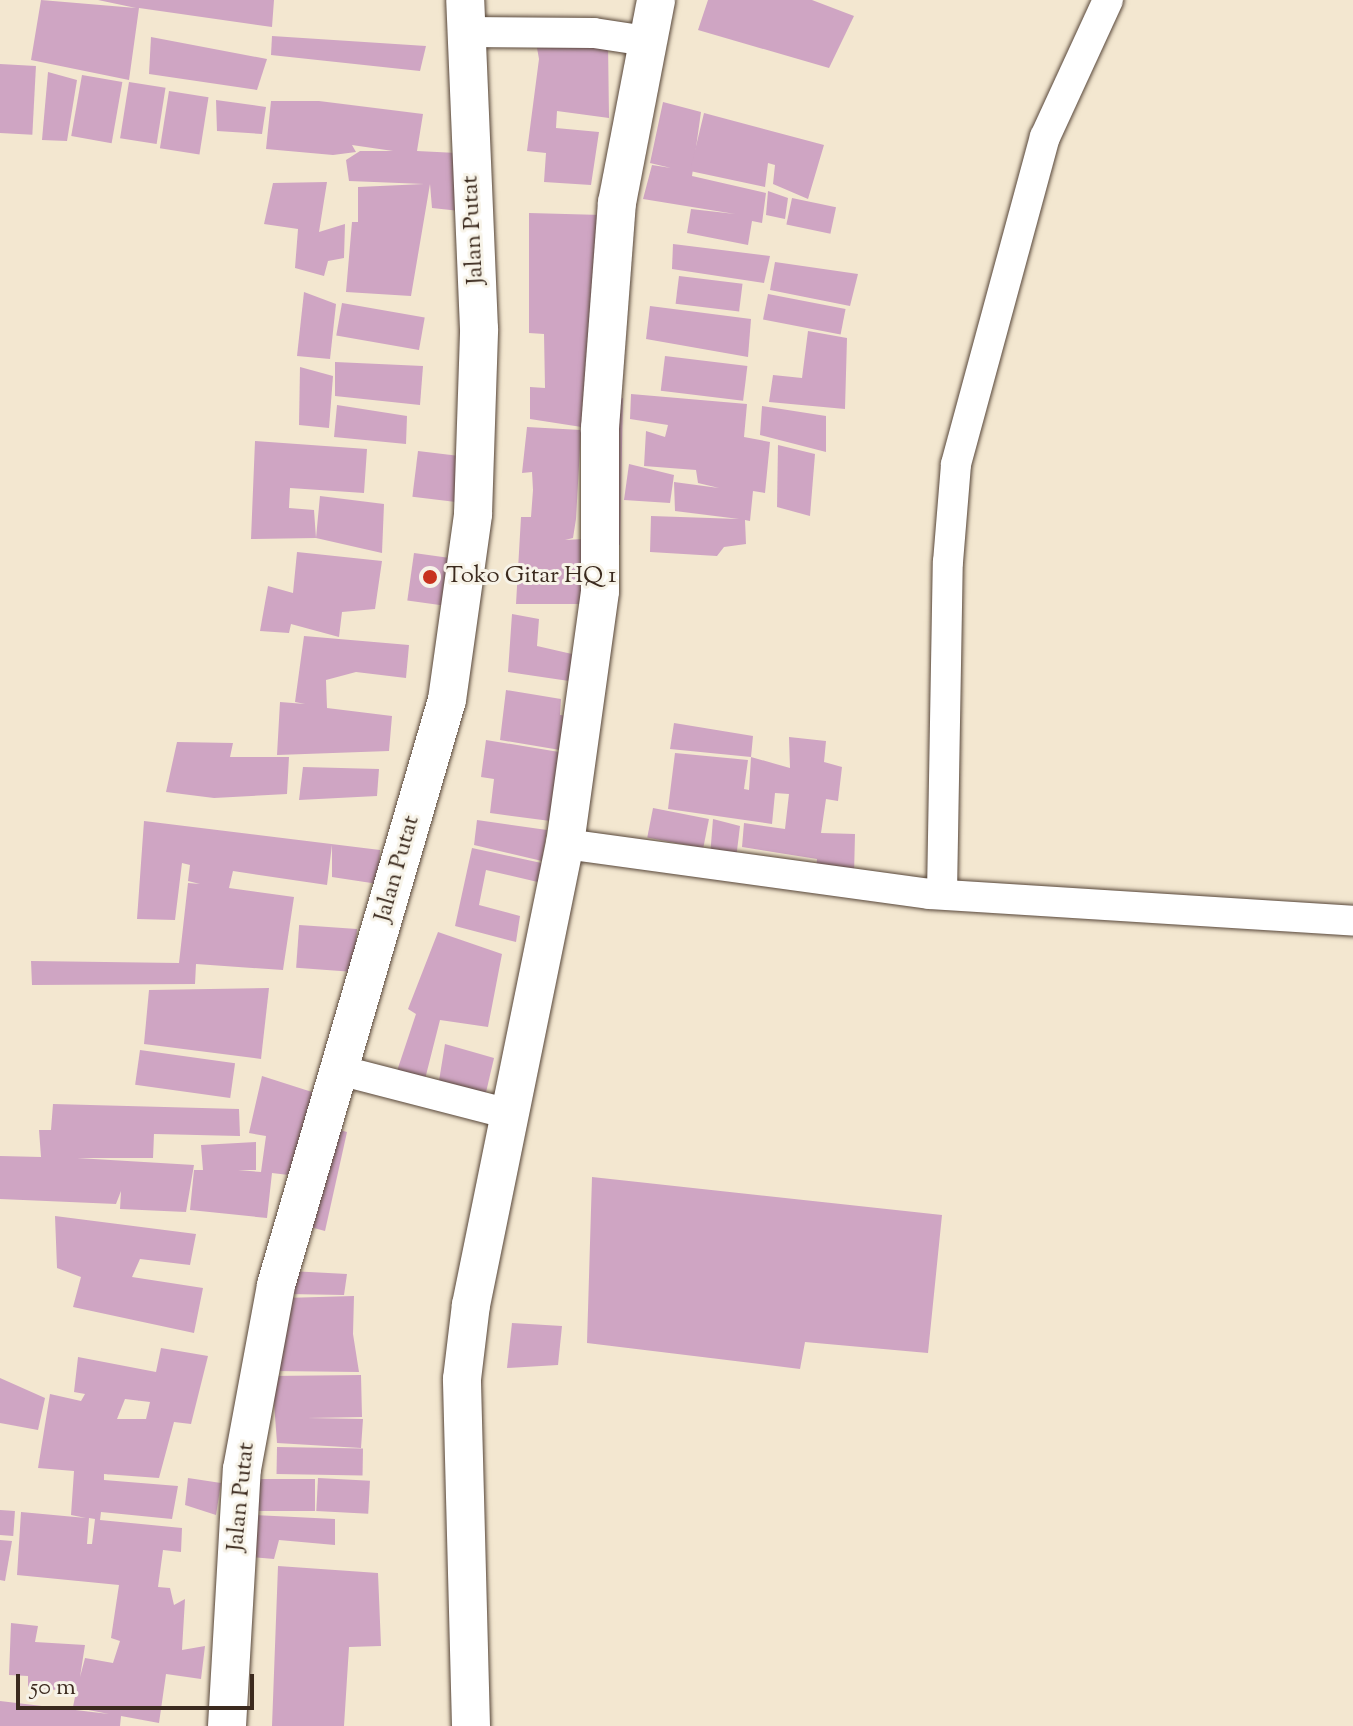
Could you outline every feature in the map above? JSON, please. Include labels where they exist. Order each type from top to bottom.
[{"type":"street","points":[[471,1726],[462,1379],[509,1114],[565,844],[600,591],[600,428],[617,203],[656,0]]},
{"type":"street","points":[[943,885],[948,562],[956,464],[1045,137],[1108,0]]},
{"type":"street","points":[[484,24],[646,41]]},
{"type":"street","name":"Jalan Putat","points":[[227,1726],[242,1469],[276,1285],[343,1071],[447,700],[473,514],[484,24]]},
{"type":"street","points":[[565,844],[943,885],[1353,921]]},
{"type":"street","points":[[343,1071],[509,1114]]},
{"type":"building","points":[[41,0],[136,8],[98,0],[274,0],[272,27],[139,8],[129,80],[31,60]]},
{"type":"building","points":[[708,0],[812,0],[854,16],[829,68],[698,30]]},
{"type":"building","points":[[272,36],[426,46],[420,71],[271,55]]},
{"type":"building","points":[[151,37],[267,59],[257,90],[149,74]]},
{"type":"building","points":[[535,37],[608,42],[609,118],[557,111],[556,128],[599,132],[591,185],[544,182],[546,153],[527,151],[539,59]]},
{"type":"building","points":[[0,64],[36,66],[32,135],[0,133]]},
{"type":"building","points":[[48,72],[77,80],[67,141],[42,140]]},
{"type":"building","points":[[82,75],[122,82],[112,143],[71,136]]},
{"type":"building","points":[[129,82],[166,88],[157,144],[120,138]]},
{"type":"building","points":[[169,91],[209,97],[199,155],[160,148]]},
{"type":"building","points":[[216,100],[266,107],[262,134],[217,131]]},
{"type":"building","points":[[271,101],[319,101],[423,114],[417,151],[457,153],[460,211],[432,208],[430,184],[411,296],[346,292],[352,222],[358,222],[358,187],[424,184],[349,181],[346,160],[360,151],[393,151],[352,145],[356,152],[333,155],[266,149]]},
{"type":"building","points":[[663,102],[701,112],[692,176],[766,193],[762,223],[752,221],[748,245],[687,233],[691,209],[735,214],[643,199],[652,165],[671,168],[650,163]]},
{"type":"building","points":[[704,113],[824,145],[808,199],[773,184],[775,165],[768,163],[765,187],[690,171]]},
{"type":"building","points":[[327,182],[319,232],[345,224],[344,258],[328,261],[324,276],[295,268],[298,229],[264,224],[273,183]]},
{"type":"building","points":[[768,191],[788,198],[785,219],[766,215]]},
{"type":"building","points":[[792,198],[836,207],[830,234],[786,224]]},
{"type":"building","points":[[529,213],[602,215],[590,395],[623,398],[620,545],[583,545],[585,604],[516,604],[521,517],[531,517],[533,490],[532,472],[522,473],[527,427],[581,430],[576,519],[573,538],[565,540],[583,539],[588,428],[530,419],[530,387],[545,388],[544,334],[529,333]]},
{"type":"building","points":[[673,244],[770,256],[764,283],[672,269]]},
{"type":"building","points":[[775,262],[858,274],[850,306],[770,290]]},
{"type":"building","points":[[679,276],[743,284],[739,312],[676,304]]},
{"type":"building","points":[[304,292],[336,304],[330,359],[297,356]]},
{"type":"building","points":[[768,294],[846,309],[841,335],[763,320]]},
{"type":"building","points":[[342,303],[425,318],[419,350],[336,335]]},
{"type":"building","points":[[650,306],[751,319],[748,357],[646,339]]},
{"type":"building","points":[[808,331],[847,338],[845,409],[769,402],[773,375],[802,378]]},
{"type":"building","points":[[665,356],[747,366],[743,401],[661,391]]},
{"type":"building","points":[[335,362],[423,366],[420,405],[335,396]]},
{"type":"building","points":[[300,367],[333,376],[329,428],[299,425]]},
{"type":"building","points":[[631,394],[747,404],[744,437],[770,442],[765,493],[753,491],[750,521],[745,520],[746,544],[724,547],[717,556],[650,552],[651,516],[739,519],[675,511],[674,482],[719,488],[698,483],[696,470],[644,466],[646,431],[665,437],[668,425],[630,419]]},
{"type":"building","points":[[337,405],[407,416],[406,444],[334,437]]},
{"type":"building","points":[[762,406],[826,416],[826,452],[760,435]]},
{"type":"building","points":[[255,441],[367,449],[364,493],[290,488],[289,508],[314,510],[316,538],[251,539]]},
{"type":"building","points":[[778,445],[815,454],[810,516],[777,507]]},
{"type":"building","points":[[418,451],[466,457],[460,503],[412,497]]},
{"type":"building","points":[[629,464],[674,475],[670,503],[624,500]]},
{"type":"building","points":[[320,496],[384,504],[382,553],[316,538]]},
{"type":"building","points":[[297,552],[382,561],[375,609],[342,612],[339,637],[291,624],[289,633],[260,631],[268,586],[293,593]]},
{"type":"building","points":[[414,553],[463,560],[456,607],[407,601]]},
{"type":"building","points":[[512,614],[539,619],[537,646],[572,654],[569,681],[508,672]]},
{"type":"building","points":[[304,636],[409,645],[406,678],[356,672],[326,680],[327,708],[392,716],[389,751],[277,755],[280,702],[305,704],[295,702]]},
{"type":"building","points":[[506,690],[561,699],[560,715],[579,717],[572,752],[500,740]]},
{"type":"building","points":[[674,723],[753,736],[751,757],[670,749]]},
{"type":"building","points":[[789,737],[826,741],[824,762],[842,767],[838,801],[826,799],[821,833],[855,834],[854,875],[816,870],[817,859],[742,847],[744,823],[785,829],[789,794],[775,793],[772,824],[668,809],[675,753],[748,760],[744,789],[749,790],[751,757],[790,768]]},
{"type":"building","points":[[486,740],[565,753],[558,822],[490,813],[494,779],[481,777]]},
{"type":"building","points":[[177,742],[233,743],[230,757],[289,757],[287,794],[214,798],[166,792]]},
{"type":"building","points":[[303,767],[379,769],[377,796],[299,800]]},
{"type":"building","points":[[653,808],[709,819],[703,848],[647,837]]},
{"type":"building","points":[[713,819],[740,826],[736,859],[710,857]]},
{"type":"building","points":[[477,820],[547,830],[542,861],[474,845]]},
{"type":"building","points":[[144,821],[380,850],[378,884],[332,877],[332,845],[327,885],[233,871],[229,888],[294,897],[283,970],[196,964],[195,984],[32,985],[31,961],[179,963],[188,883],[200,884],[188,881],[190,865],[182,863],[175,920],[137,919]]},
{"type":"building","points":[[472,848],[546,864],[542,883],[486,870],[479,905],[520,916],[516,942],[455,926]]},
{"type":"building","points":[[299,925],[357,929],[354,972],[296,968]]},
{"type":"building","points":[[438,932],[502,954],[488,1027],[440,1020],[423,1087],[394,1080],[416,1014],[408,1009]]},
{"type":"building","points":[[269,988],[261,1059],[144,1044],[149,990]]},
{"type":"building","points":[[445,1044],[494,1058],[484,1101],[438,1087]]},
{"type":"building","points":[[140,1050],[235,1063],[230,1098],[135,1085]]},
{"type":"building","points":[[262,1076],[312,1092],[297,1176],[272,1173],[267,1218],[190,1210],[194,1170],[203,1170],[201,1145],[256,1142],[256,1170],[238,1170],[261,1172],[266,1136],[249,1133]]},
{"type":"building","points":[[53,1104],[239,1109],[240,1136],[154,1134],[153,1158],[77,1158],[194,1165],[186,1212],[120,1209],[121,1191],[116,1204],[0,1199],[0,1156],[41,1157],[39,1130],[51,1130]]},
{"type":"building","points":[[329,1127],[347,1132],[325,1231],[303,1225]]},
{"type":"building","points":[[592,1177],[942,1215],[928,1353],[805,1342],[800,1369],[587,1343]]},
{"type":"building","points":[[55,1216],[196,1234],[190,1265],[140,1259],[132,1277],[203,1288],[194,1333],[73,1307],[81,1277],[57,1268]]},
{"type":"building","points":[[290,1271],[347,1274],[344,1295],[287,1294]]},
{"type":"building","points":[[354,1296],[353,1334],[359,1372],[274,1371],[274,1329],[289,1330],[278,1328],[284,1298]]},
{"type":"building","points":[[512,1323],[562,1326],[558,1365],[507,1368]]},
{"type":"building","points":[[161,1348],[208,1356],[191,1424],[174,1422],[159,1478],[104,1474],[104,1480],[178,1486],[172,1519],[101,1512],[100,1520],[182,1528],[181,1552],[163,1550],[158,1587],[170,1588],[174,1605],[185,1599],[182,1650],[205,1646],[201,1679],[166,1674],[159,1723],[121,1716],[120,1726],[0,1726],[0,1701],[109,1714],[73,1707],[76,1692],[28,1687],[28,1676],[9,1675],[11,1623],[38,1626],[35,1642],[85,1645],[80,1677],[85,1658],[113,1663],[120,1641],[111,1638],[119,1585],[17,1575],[21,1512],[86,1518],[71,1515],[74,1471],[38,1468],[50,1394],[81,1401],[85,1394],[74,1392],[78,1357],[156,1372]],"holes":[[[125,1399],[150,1402],[146,1419],[117,1419]],[[89,1518],[95,1519],[92,1544],[87,1544]]]},
{"type":"building","points":[[361,1375],[362,1417],[307,1418],[363,1419],[361,1448],[277,1443],[272,1376]]},
{"type":"building","points":[[0,1378],[45,1398],[38,1430],[0,1423]]},
{"type":"building","points":[[277,1447],[363,1449],[363,1475],[277,1474]]},
{"type":"building","points":[[188,1478],[221,1483],[216,1515],[185,1505]]},
{"type":"building","points":[[318,1478],[370,1481],[368,1514],[316,1511]]},
{"type":"building","points":[[252,1479],[315,1479],[315,1511],[252,1511]]},
{"type":"building","points":[[0,1510],[15,1511],[13,1536],[0,1535]]},
{"type":"building","points":[[254,1515],[335,1519],[335,1545],[279,1540],[274,1559],[251,1557]]},
{"type":"building","points":[[0,1540],[12,1541],[5,1581],[0,1580]]},
{"type":"building","points":[[278,1566],[378,1573],[381,1646],[349,1647],[344,1726],[272,1726]]},
{"type":"place","name":"Toko Gitar HQ 1","points":[[430,577]]}]
